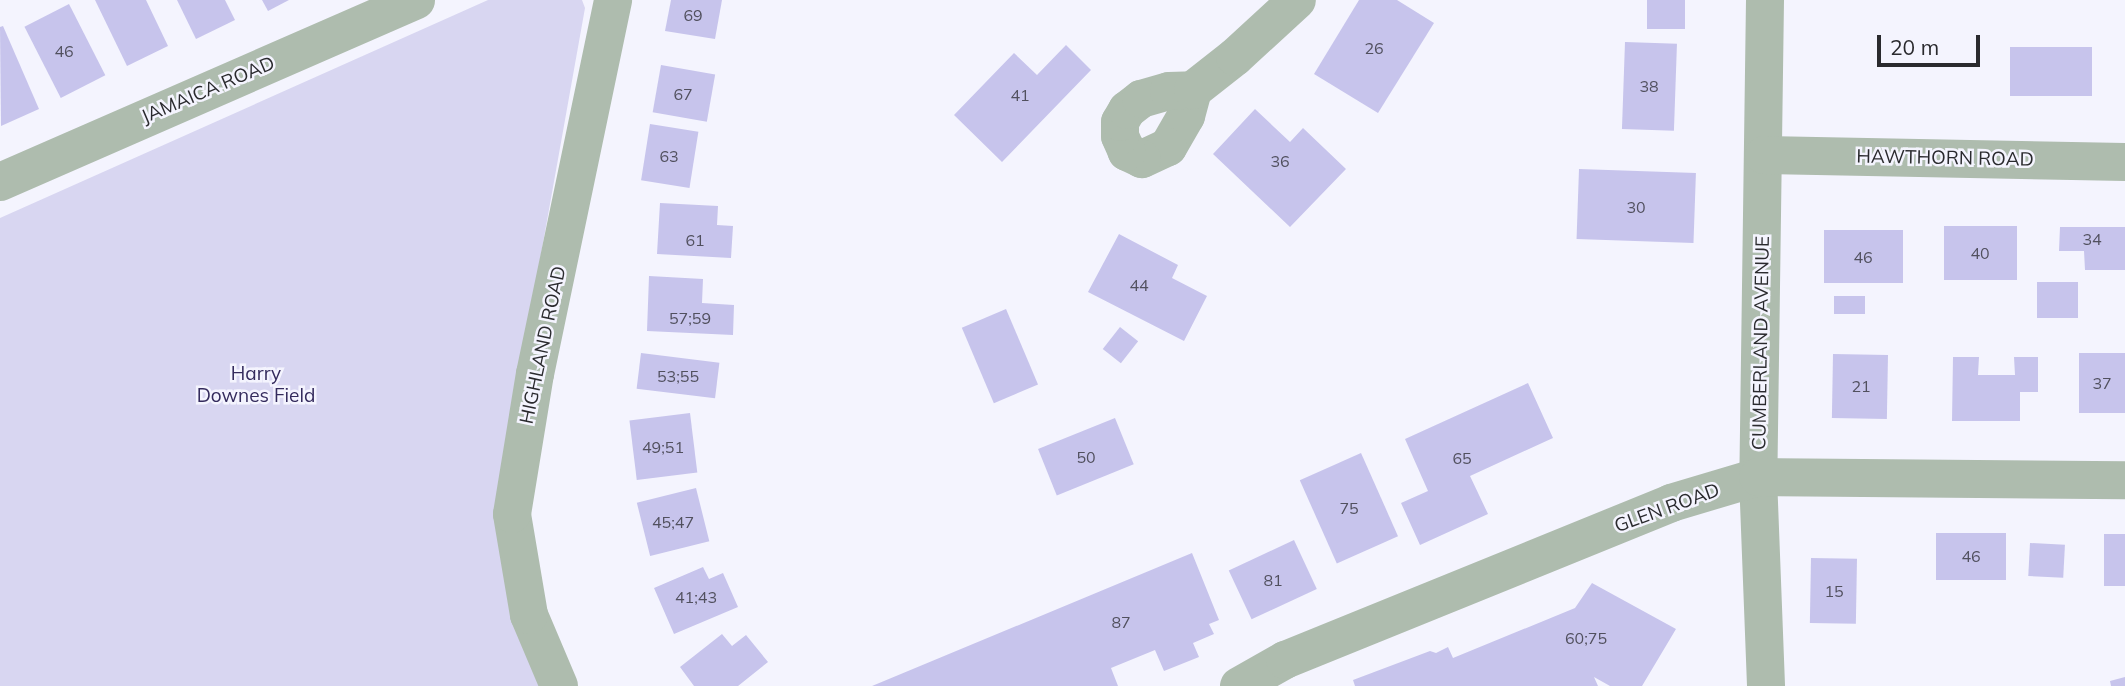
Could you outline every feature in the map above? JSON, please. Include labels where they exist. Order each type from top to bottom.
[{"type":"street","name":"JAMAICA ROAD","points":[[0,182],[416,0]]},
{"type":"street","name":"HIGHLAND ROAD","points":[[559,686],[529,615],[512,514],[535,374],[613,0]]},
{"type":"street","points":[[1193,90],[1235,57],[1297,0]]},
{"type":"street","name":"CUMBERLAND AVENUE","points":[[1765,0],[1758,477],[1766,686]]},
{"type":"street","name":"HAWTHORN ROAD","points":[[1764,155],[2125,162]]},
{"type":"street","name":"GLEN ROAD","points":[[1239,686],[1284,660],[1671,503],[1758,477],[2125,480]]},
{"type":"green space","name":"Harry Downes Field","points":[[488,0],[582,0],[585,8],[518,383],[540,686],[0,686],[0,218]]},
{"type":"building","points":[[95,0],[146,0],[168,46],[127,66]]},
{"type":"building","points":[[177,0],[225,0],[235,20],[196,39]]},
{"type":"building","points":[[262,0],[289,0],[268,11]]},
{"type":"building","points":[[671,0],[722,0],[715,39],[665,31]]},
{"type":"building","points":[[1359,0],[1397,0],[1434,23],[1378,113],[1314,74]]},
{"type":"building","points":[[1647,0],[1685,0],[1685,29],[1647,29]]},
{"type":"building","points":[[69,4],[105,75],[61,98],[24,27]]},
{"type":"building","points":[[3,26],[39,109],[1,126],[0,27]]},
{"type":"building","points":[[1625,42],[1677,44],[1674,131],[1622,129]]},
{"type":"building","points":[[1066,45],[1091,70],[1002,162],[954,115],[1014,53],[1037,75]]},
{"type":"building","points":[[2010,47],[2092,47],[2092,96],[2010,96]]},
{"type":"building","points":[[661,65],[715,75],[707,122],[653,112]]},
{"type":"building","points":[[1255,109],[1290,142],[1303,128],[1346,169],[1290,227],[1213,154]]},
{"type":"building","points":[[650,124],[698,132],[689,188],[641,180]]},
{"type":"building","points":[[1579,169],[1696,173],[1693,243],[1577,239]]},
{"type":"building","points":[[660,203],[718,206],[717,225],[733,226],[731,258],[657,254]]},
{"type":"building","points":[[1944,226],[2017,226],[2017,280],[1944,280]]},
{"type":"building","points":[[2060,227],[2125,227],[2125,270],[2085,270],[2084,251],[2059,251]]},
{"type":"building","points":[[1824,230],[1903,230],[1903,283],[1824,283]]},
{"type":"building","points":[[1119,234],[1178,265],[1172,278],[1207,296],[1184,341],[1088,292]]},
{"type":"building","points":[[649,276],[703,279],[702,303],[734,305],[733,335],[647,331]]},
{"type":"building","points":[[2037,282],[2078,282],[2078,318],[2037,318]]},
{"type":"building","points":[[1834,296],[1865,296],[1865,314],[1834,314]]},
{"type":"building","points":[[1006,309],[1038,384],[994,403],[962,328]]},
{"type":"building","points":[[1120,327],[1138,341],[1121,363],[1103,349]]},
{"type":"building","points":[[641,353],[719,363],[715,398],[637,389]]},
{"type":"building","points":[[2079,353],[2125,353],[2125,413],[2079,413]]},
{"type":"building","points":[[1833,354],[1888,355],[1887,419],[1832,418]]},
{"type":"building","points":[[1953,357],[1979,357],[1978,375],[2015,375],[2014,357],[2038,357],[2038,392],[2020,392],[2020,421],[1952,421]]},
{"type":"building","points":[[1528,383],[1553,438],[1470,476],[1488,514],[1420,545],[1401,503],[1428,491],[1405,439]]},
{"type":"building","points":[[690,413],[697,473],[637,480],[629,420]]},
{"type":"building","points":[[1115,418],[1134,464],[1057,495],[1038,449]]},
{"type":"building","points":[[1361,453],[1398,536],[1337,563],[1300,480]]},
{"type":"building","points":[[696,488],[709,541],[650,556],[637,503]]},
{"type":"building","points":[[1936,533],[2006,533],[2006,580],[1936,580]]},
{"type":"building","points":[[2104,534],[2125,534],[2125,586],[2104,586]]},
{"type":"building","points":[[1294,540],[1317,589],[1252,619],[1229,570]]},
{"type":"building","points":[[2030,543],[2065,545],[2063,578],[2028,576]]},
{"type":"building","points":[[1192,553],[1219,620],[1209,624],[1214,634],[1193,643],[1199,657],[1164,671],[1155,650],[1111,668],[1118,686],[872,686]]},
{"type":"building","points":[[1811,558],[1857,559],[1856,624],[1810,623]]},
{"type":"building","points":[[703,567],[709,579],[723,573],[738,607],[674,634],[654,588]]},
{"type":"building","points":[[1592,583],[1676,629],[1642,686],[1610,686],[1594,677],[1598,686],[1355,686],[1353,680],[1430,651],[1436,653],[1448,647],[1453,658],[1575,608]]},
{"type":"building","points":[[722,634],[732,646],[746,635],[768,662],[738,686],[694,686],[680,667]]},
{"type":"building","points":[[2125,677],[2125,686],[2111,686],[2110,681]]}]
